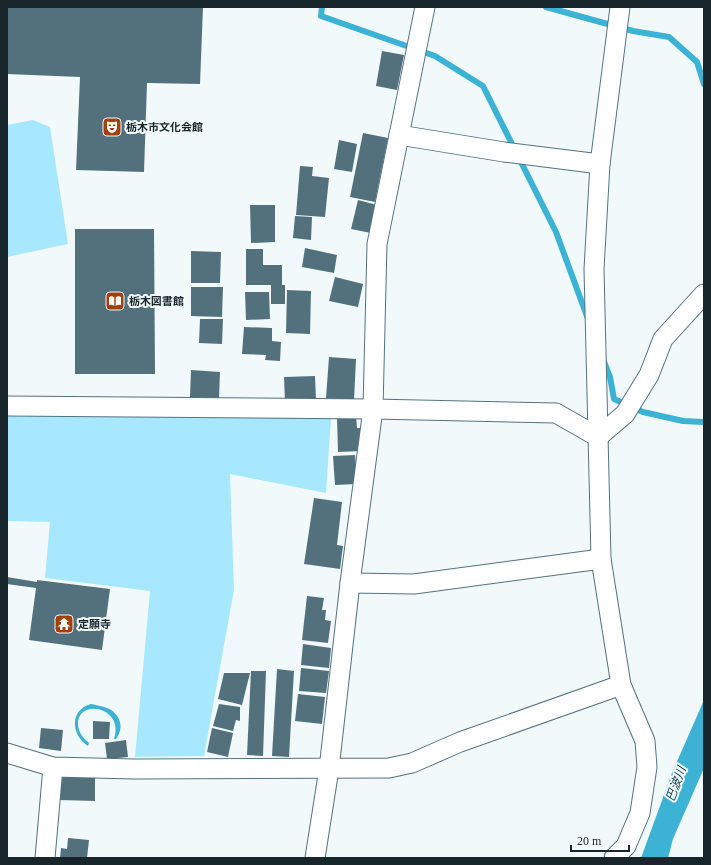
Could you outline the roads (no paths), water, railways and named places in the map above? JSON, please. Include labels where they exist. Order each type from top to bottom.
[{"type":"street","points":[[315,858],[329,769],[350,583],[373,409],[377,244],[425,7]]},
{"type":"street","points":[[614,858],[626,846],[640,813],[647,767],[645,742],[621,685],[601,558],[594,269],[600,164],[620,7]]},
{"type":"street","points":[[399,135],[504,152],[600,164]]},
{"type":"street","points":[[598,437],[625,414],[648,375],[663,338],[704,294]]},
{"type":"street","points":[[7,406],[373,409],[556,413],[598,437]]},
{"type":"street","points":[[350,583],[414,584],[601,558]]},
{"type":"street","points":[[7,753],[53,767],[134,769],[388,768],[412,763],[460,742],[621,685]]},
{"type":"street","points":[[45,858],[53,767]]},
{"type":"water","name":"巴波川","points":[[704,700],[704,768],[673,839],[668,858],[641,858],[672,773]]},
{"type":"water","points":[[91,704],[107,708],[118,717],[121,726],[119,735],[116,739],[114,739],[116,728],[113,719],[107,713],[91,709],[84,711],[79,716],[78,725],[82,735],[89,743],[88,746],[78,736],[75,723],[76,717],[84,707]]},
{"type":"waterway","points":[[322,7],[321,16],[435,56],[483,86],[556,232],[588,319]]},
{"type":"waterway","points":[[546,7],[633,31],[669,37],[697,62],[704,84]]},
{"type":"waterway","points":[[603,359],[610,377],[614,399],[643,412],[683,421],[704,422]]},
{"type":"place","name":"栃木市文化会館","points":[[112,127]]},
{"type":"place","name":"栃木図書館","points":[[115,301]]},
{"type":"place","name":"定願寺","points":[[64,624]]}]
